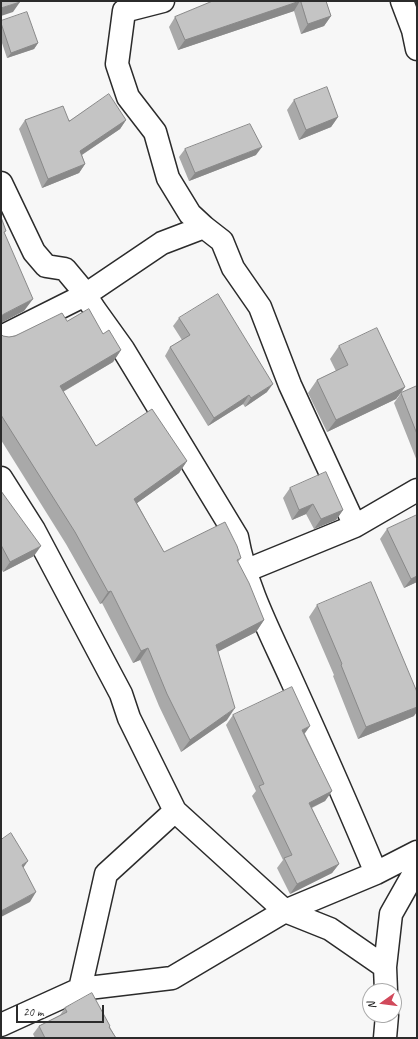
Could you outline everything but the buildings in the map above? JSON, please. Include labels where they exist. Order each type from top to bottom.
[{"type":"street","points":[[163,1],[124,11],[118,64],[128,97],[155,132],[168,178],[190,214],[222,241],[233,268],[260,307],[290,385],[355,526]]},
{"type":"street","points":[[402,1],[413,30],[417,49]]},
{"type":"street","points":[[1,183],[34,252],[46,266],[65,269],[124,349],[237,537],[245,571],[256,601],[334,774],[376,873]]},
{"type":"street","points":[[1,338],[85,295],[162,243],[204,227]]},
{"type":"street","points":[[1,478],[34,530],[121,694],[129,718],[174,811],[285,911],[330,929],[385,967]]},
{"type":"street","points":[[245,571],[355,526],[417,490]]},
{"type":"street","points":[[80,989],[106,874],[174,811]]},
{"type":"street","points":[[4,1027],[80,989],[172,978],[285,911],[376,873],[417,852]]},
{"type":"street","points":[[386,983],[385,967],[391,914],[417,868]]},
{"type":"street","points":[[385,1038],[386,1023]]}]
